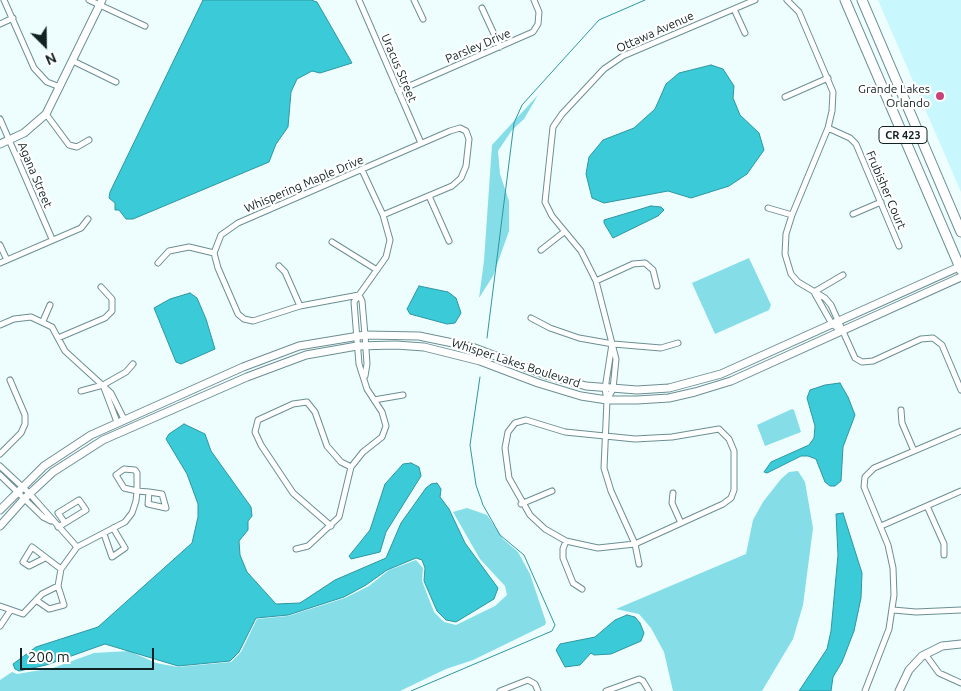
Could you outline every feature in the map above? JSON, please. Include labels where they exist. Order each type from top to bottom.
[{"type":"highway","name":"CR 423","points":[[845,0],[961,268]]},
{"type":"highway","name":"CR 423","points":[[862,0],[961,232]]},
{"type":"street","points":[[4,0],[34,68],[47,82],[60,88]]},
{"type":"street","points":[[88,0],[100,2],[144,26]]},
{"type":"street","name":"Uracus Street","points":[[359,0],[421,143]]},
{"type":"street","points":[[414,0],[423,19]]},
{"type":"street","name":"Parsley Drive","points":[[398,91],[533,32],[538,24],[539,12],[534,0]]},
{"type":"street","name":"Ottawa Avenue","points":[[639,564],[635,544],[611,491],[604,468],[607,400],[616,359],[613,344],[596,281],[581,251],[564,232],[545,202],[544,193],[553,127],[562,114],[604,69],[623,56],[755,0]]},
{"type":"street","points":[[787,0],[800,12],[833,92],[828,128],[786,234],[785,254],[791,274],[798,282],[825,298],[855,358],[862,362],[873,361],[921,339],[933,338],[942,346],[961,390]]},
{"type":"street","points":[[0,144],[29,129],[46,114],[100,2]]},
{"type":"street","points":[[482,8],[500,47]]},
{"type":"street","points":[[734,8],[744,33]]},
{"type":"street","points":[[0,24],[13,18]]},
{"type":"street","points":[[73,61],[116,82]]},
{"type":"street","points":[[785,97],[828,78]]},
{"type":"street","points":[[46,114],[69,145],[77,147],[89,140]]},
{"type":"street","name":"Agana Street","points":[[0,118],[52,240]]},
{"type":"street","name":"Whispering Maple Drive","points":[[214,253],[221,235],[238,223],[421,143],[460,128],[466,131],[470,139],[466,166],[461,178],[452,186],[383,215]]},
{"type":"street","name":"Frubisher Court","points":[[828,128],[850,138],[856,144],[899,246]]},
{"type":"street","points":[[296,549],[308,546],[339,517],[351,467],[363,452],[382,437],[386,426],[382,412],[368,389],[359,364],[354,302],[386,257],[390,240],[383,215],[362,170]]},
{"type":"street","points":[[429,196],[449,241]]},
{"type":"street","points":[[853,214],[881,202]]},
{"type":"street","points":[[768,208],[792,215]]},
{"type":"street","points":[[0,263],[81,228],[88,219]]},
{"type":"street","points":[[540,250],[564,232]]},
{"type":"street","points":[[332,242],[377,270]]},
{"type":"street","points":[[0,245],[7,260]]},
{"type":"street","points":[[158,263],[169,251],[189,248],[214,253],[221,276],[238,314],[244,319],[253,321],[300,306],[359,296]]},
{"type":"street","points":[[596,281],[633,264],[645,263],[652,270],[656,286]]},
{"type":"street","points":[[279,266],[285,272],[300,306]]},
{"type":"street","name":"Whisper Lakes Boulevard","points":[[0,510],[19,489],[70,447],[120,420],[243,367],[300,346],[365,335],[419,336],[472,347],[567,381],[609,389],[653,389],[686,384],[721,374],[961,268]]},
{"type":"street","points":[[814,292],[843,275]]},
{"type":"street","name":"Whisper Lakes Boulevard","points":[[0,526],[26,496],[53,472],[103,440],[247,377],[306,355],[358,346],[424,347],[480,361],[563,391],[607,400],[653,399],[695,392],[759,368],[961,277]]},
{"type":"street","points":[[58,338],[105,318],[112,311],[112,299],[101,287]]},
{"type":"street","points":[[359,296],[362,301],[366,346],[367,364],[364,376]]},
{"type":"street","points":[[42,321],[50,306]]},
{"type":"street","points":[[0,325],[14,319],[32,317],[52,327],[65,351],[111,393],[120,420]]},
{"type":"street","points":[[531,318],[550,328],[578,338],[613,344],[661,348],[678,343]]},
{"type":"street","points":[[756,359],[759,368]]},
{"type":"street","points":[[81,391],[103,385],[126,372],[133,364]]},
{"type":"street","points":[[243,367],[247,377]]},
{"type":"street","points":[[0,454],[21,433],[25,424],[25,415],[10,380]]},
{"type":"street","points":[[374,400],[403,395]]},
{"type":"street","points":[[331,526],[293,493],[261,446],[254,432],[258,420],[293,404],[307,402],[315,412],[327,446],[341,462],[351,467]]},
{"type":"street","points":[[901,410],[902,423],[914,451]]},
{"type":"street","points":[[526,420],[565,432],[605,438],[635,440],[663,438],[719,429],[729,438],[734,451],[734,490],[731,498],[723,504],[635,544],[598,548],[566,541],[546,529],[522,504],[509,478],[505,448],[508,432],[515,423],[526,420]]},
{"type":"street","points":[[865,691],[889,629],[893,610],[893,568],[881,526],[864,487],[864,477],[874,468],[961,431]]},
{"type":"street","points":[[0,466],[43,517],[52,521],[77,547]]},
{"type":"street","points":[[36,600],[49,609],[64,605],[58,586],[61,569],[77,547],[125,522],[132,513],[137,491],[137,473],[135,470],[124,469],[116,475],[124,488],[137,491],[149,492]]},
{"type":"street","points":[[0,475],[19,489]]},
{"type":"street","points":[[522,504],[552,491]]},
{"type":"street","points":[[881,526],[961,491]]},
{"type":"street","points":[[673,493],[672,503],[681,523]]},
{"type":"street","points":[[58,527],[65,523],[86,510],[79,500],[58,513],[65,523]]},
{"type":"street","points":[[927,506],[944,544],[944,555]]},
{"type":"street","points":[[104,534],[112,557],[125,548],[113,528]]},
{"type":"street","points":[[566,541],[563,549],[563,558],[573,583],[582,589]]},
{"type":"street","points":[[45,558],[61,569]]},
{"type":"street","points":[[0,606],[23,614],[42,594],[58,586]]},
{"type":"street","points":[[893,610],[916,612],[961,610]]},
{"type":"street","points":[[0,626],[10,611]]},
{"type":"street","points":[[899,691],[911,667],[925,654],[942,646],[961,644]]},
{"type":"street","points":[[925,654],[939,673],[961,683]]},
{"type":"street","points":[[606,691],[638,679],[643,681],[649,691]]},
{"type":"street","points":[[500,691],[528,680],[535,684],[538,691]]},
{"type":"shaded area","points":[[203,0],[311,0],[317,2],[352,63],[320,73],[312,71],[297,79],[291,92],[288,127],[276,144],[269,162],[133,219],[126,219],[119,210],[115,210],[115,203],[109,198],[110,192]]},
{"type":"shaded area","name":"Grande Lakes Orlando","points":[[878,0],[961,0],[961,192]]},
{"type":"shaded area","points":[[711,65],[723,69],[734,86],[733,98],[740,115],[759,133],[764,150],[747,174],[729,186],[691,198],[668,191],[604,203],[592,198],[586,174],[589,157],[603,140],[634,128],[655,109],[666,84],[679,73]]},
{"type":"shaded area","points":[[538,95],[524,119],[512,130],[498,151],[500,174],[509,201],[509,231],[493,276],[479,298],[484,261],[492,145]]},
{"type":"shaded area","points":[[651,206],[661,207],[664,210],[658,216],[613,238],[604,223],[604,220]]},
{"type":"shaded area","points":[[749,258],[771,305],[769,310],[715,334],[692,283]]},
{"type":"shaded area","points":[[419,286],[448,292],[456,298],[461,313],[455,323],[447,324],[410,314],[407,309]]},
{"type":"shaded area","points":[[190,293],[197,298],[215,349],[181,364],[176,362],[154,308],[170,299]]},
{"type":"shaded area","points":[[840,383],[855,415],[843,447],[841,481],[835,486],[830,486],[825,482],[816,459],[808,456],[801,456],[767,473],[764,472],[771,462],[809,445],[814,438],[815,426],[807,398],[810,390]]},
{"type":"shaded area","points":[[792,409],[801,432],[765,446],[757,425]]},
{"type":"shaded area","points":[[184,424],[205,434],[211,451],[251,507],[252,516],[248,521],[248,530],[239,541],[240,555],[247,572],[276,604],[300,603],[335,580],[386,558],[401,523],[426,488],[431,484],[437,483],[441,489],[440,497],[449,509],[465,543],[498,588],[494,599],[456,622],[446,620],[437,611],[424,581],[425,568],[422,560],[416,558],[387,570],[366,585],[344,597],[288,615],[256,618],[239,652],[230,661],[178,666],[105,644],[46,665],[19,671],[15,669],[13,664],[36,647],[98,627],[192,543],[198,517],[198,504],[187,474],[166,439],[169,434]]},
{"type":"shaded area","points":[[411,463],[419,467],[421,476],[386,532],[380,552],[351,559],[349,556],[370,530],[385,484],[403,464]]},
{"type":"shaded area","points":[[798,471],[805,482],[813,528],[803,605],[793,639],[762,691],[673,691],[664,652],[651,628],[639,614],[616,609],[746,554],[753,520],[763,502],[781,479],[789,472]]},
{"type":"shaded area","points":[[467,508],[487,515],[503,539],[518,552],[530,574],[546,622],[545,625],[473,660],[446,669],[400,691],[0,691],[0,680],[12,672],[17,674],[53,668],[94,653],[129,651],[156,663],[178,667],[231,662],[241,652],[257,619],[288,616],[345,598],[369,586],[389,570],[416,560],[423,568],[422,581],[434,612],[444,622],[456,625],[495,606],[507,595],[505,586],[480,559],[453,512]]},
{"type":"shaded area","points":[[843,513],[862,573],[861,598],[854,631],[842,662],[833,677],[831,691],[799,691],[827,649],[831,631],[838,555],[836,514]]},
{"type":"shaded area","points":[[627,615],[635,617],[640,623],[644,633],[641,641],[611,654],[594,655],[591,653],[580,665],[565,667],[556,650],[560,644],[595,637],[615,620]]},
{"type":"waterway","points":[[487,338],[514,123],[522,105],[599,20],[645,0]]},
{"type":"waterway","points":[[411,691],[552,631],[555,625],[524,555],[500,535],[483,505],[476,485],[470,445],[480,377]]},
{"type":"place","name":"Grande Lakes Orlando","points":[[940,96]]}]
